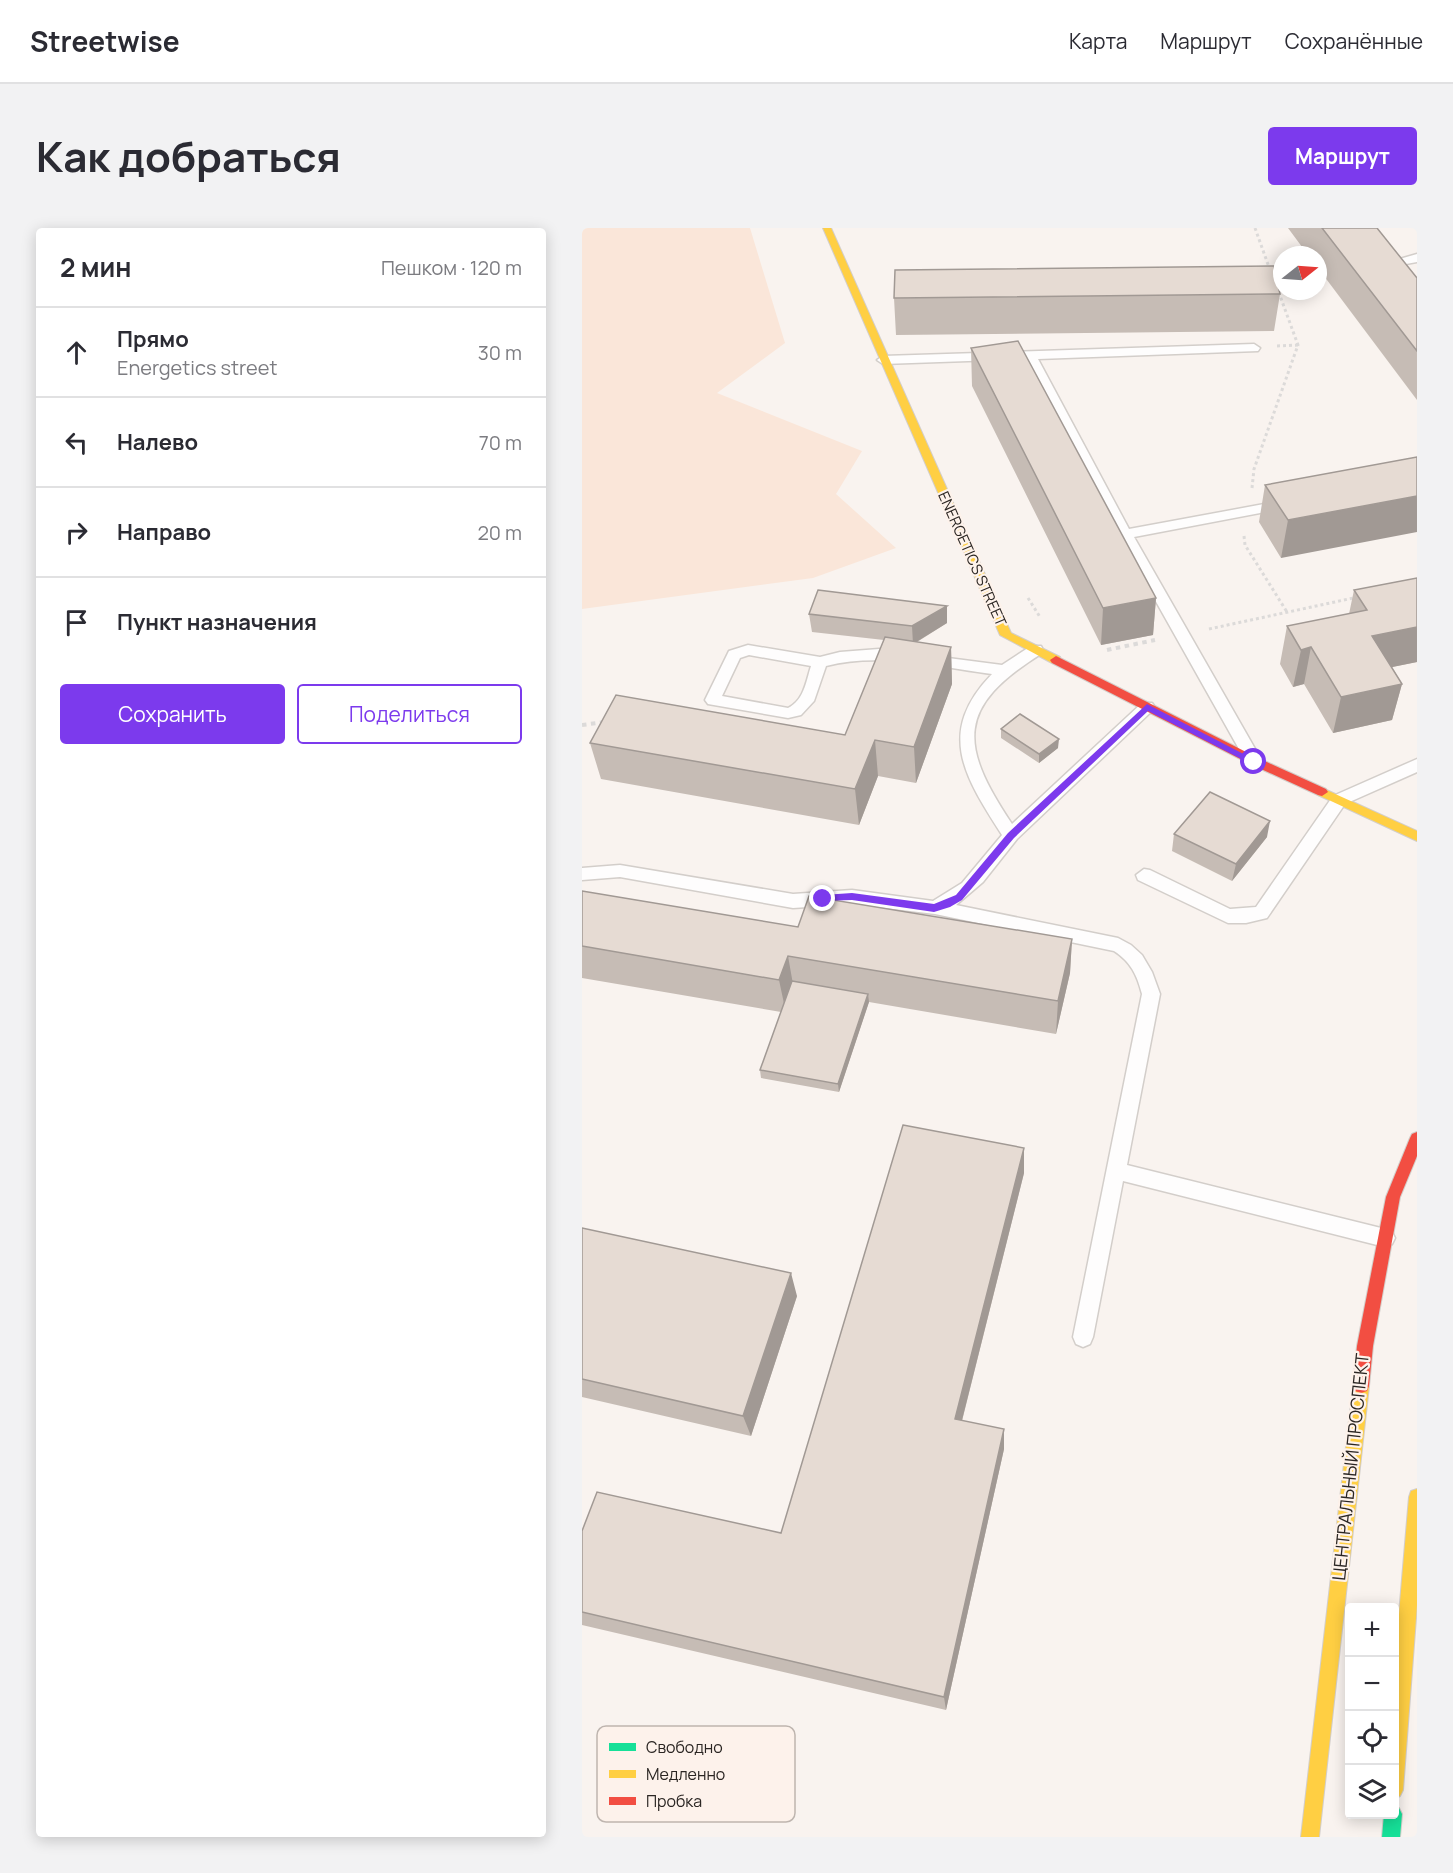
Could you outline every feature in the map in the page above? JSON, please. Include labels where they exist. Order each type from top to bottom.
[{"type":"street","name":"ENERGETICS STREET","points":[[826,228],[1006,635],[1254,762],[1417,836]]},
{"type":"street","name":"ЦЕНТРАЛЬНЫЙ ПРОСПЕКТ","points":[[1310,1837],[1365,1346],[1393,1197],[1417,1138]]},
{"type":"street","points":[[1397,1765],[1417,1497]]},
{"type":"street","points":[[1391,1837],[1393,1819]]},
{"type":"lane","points":[[1395,262],[1417,258]]},
{"type":"lane","points":[[883,360],[1254,348]]},
{"type":"lane","points":[[1030,355],[1125,534],[1254,762]]},
{"type":"lane","points":[[1125,534],[1300,501]]},
{"type":"lane","points":[[820,662],[805,706],[798,712],[788,713],[713,700],[734,655],[748,650],[820,662],[840,657],[879,654],[1004,670]]},
{"type":"lane","points":[[1011,835],[974,778],[966,727],[977,701],[1004,670],[1036,650]]},
{"type":"lane","points":[[934,908],[959,897],[1011,835],[1147,707]]},
{"type":"lane","points":[[1144,875],[1228,916],[1261,913],[1339,800],[1417,765]]},
{"type":"lane","points":[[582,874],[620,871],[794,901],[852,897],[934,908],[1118,945],[1132,954],[1146,971],[1151,994],[1083,1337]]},
{"type":"lane","points":[[1116,1171],[1385,1238]]},
{"type":"path","points":[[1255,228],[1270,270]]},
{"type":"path","points":[[1281,300],[1298,345],[1254,470],[1254,510],[1244,537],[1245,545],[1287,612]]},
{"type":"path","points":[[1027,597],[1044,624]]},
{"type":"path","points":[[582,725],[609,722]]},
{"type":"shaded area","points":[[582,228],[750,228],[785,343],[717,393],[862,451],[836,494],[896,548],[813,578],[582,609]]},
{"type":"building","points":[[1322,228],[1377,228],[1417,278],[1417,351]]},
{"type":"building","points":[[1273,266],[1273,294],[894,298],[895,270]]},
{"type":"building","points":[[1018,341],[1156,598],[1103,608],[971,348]]},
{"type":"building","points":[[1417,457],[1417,496],[1288,520],[1265,485]]},
{"type":"building","points":[[1417,578],[1417,627],[1372,636],[1402,684],[1341,697],[1311,647],[1301,650],[1287,626],[1367,610],[1354,590]]},
{"type":"building","points":[[818,590],[947,606],[912,626],[809,614]]},
{"type":"building","points":[[885,637],[951,647],[914,747],[875,740],[855,789],[590,743],[616,695],[845,735]]},
{"type":"building","points":[[1020,714],[1059,739],[1039,754],[1001,729]]},
{"type":"building","points":[[1210,792],[1270,821],[1236,864],[1174,834]]},
{"type":"building","points":[[582,891],[798,927],[809,896],[1072,939],[1058,1001],[788,956],[779,980],[582,946]]},
{"type":"building","points":[[792,981],[868,994],[838,1084],[760,1070]]},
{"type":"building","points":[[903,1125],[1024,1148],[955,1419],[1004,1429],[944,1697],[582,1612],[582,1531],[597,1492],[781,1533]]},
{"type":"building","points":[[582,1228],[791,1273],[743,1416],[582,1379]]},
{"type":"traffic: fast","points":[[1391,1837],[1393,1819]]},
{"type":"traffic: slow","points":[[827,228],[1006,635],[1056,660]]},
{"type":"traffic: slow","points":[[1322,792],[1417,836]]},
{"type":"traffic: slow","points":[[1310,1837],[1361,1386]]},
{"type":"traffic: slow","points":[[1396,1765],[1417,1497]]},
{"type":"traffic: jam","points":[[1056,660],[1254,761],[1322,792]]},
{"type":"traffic: jam","points":[[1361,1386],[1365,1346],[1393,1197],[1417,1138]]},
{"type":"route","points":[[823,899],[837,896],[934,908],[947,905],[959,897],[1011,835],[1147,707],[1254,762]]}]
